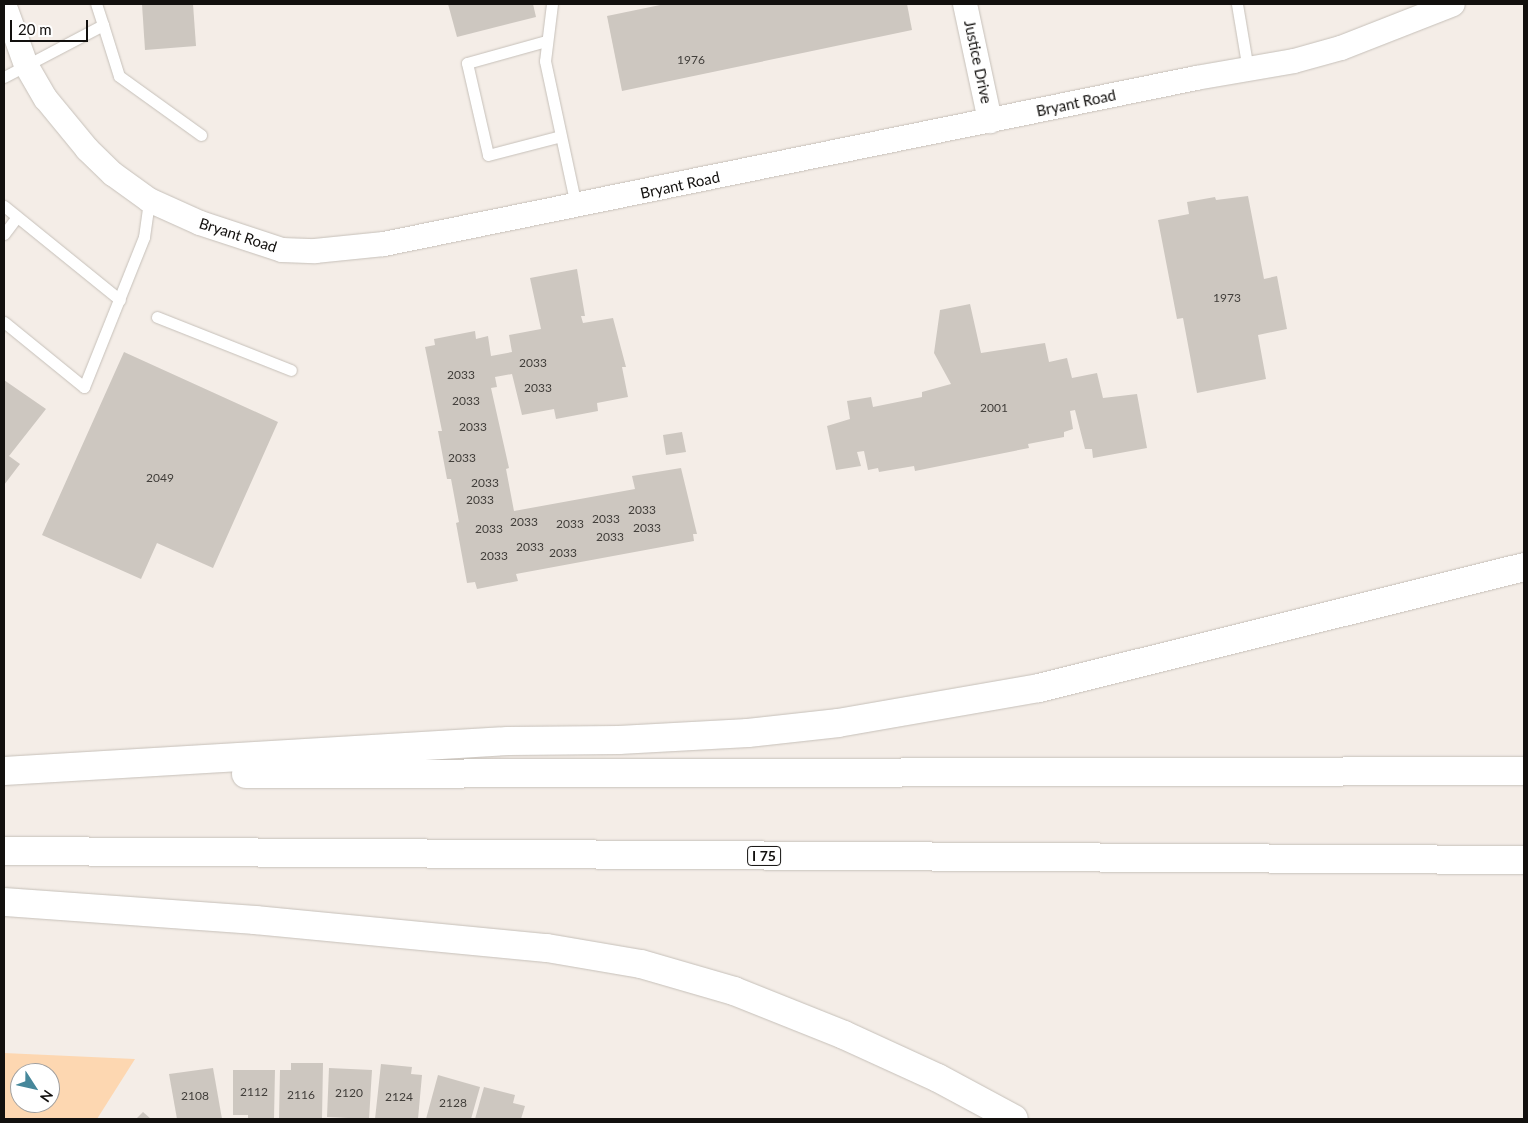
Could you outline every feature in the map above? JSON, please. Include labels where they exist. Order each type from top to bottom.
[{"type":"highway","points":[[4,772],[508,740],[619,740],[748,733],[838,723],[1039,688],[1524,567]]},
{"type":"highway","points":[[4,772],[1524,770]]},
{"type":"highway","name":"I 75","points":[[4,851],[1524,860]]},
{"type":"highway","points":[[4,902],[255,920],[547,948],[641,964],[734,991],[844,1035],[938,1078],[1014,1119]]},
{"type":"street","name":"Bryant Road","points":[[4,4],[26,65],[46,99],[87,149],[113,174],[149,200],[254,243],[282,250],[315,251],[384,244],[1248,70],[1341,48],[1453,4]]},
{"type":"street","name":"Justice Drive","points":[[965,4],[990,121]]},
{"type":"lane","points":[[96,4],[119,76],[201,135]]},
{"type":"lane","points":[[552,4],[545,61],[576,206]]},
{"type":"lane","points":[[1237,4],[1248,70]]},
{"type":"lane","points":[[4,77],[103,25]]},
{"type":"lane","points":[[546,41],[467,63],[488,155],[561,136]]},
{"type":"lane","points":[[4,322],[84,387],[144,237],[149,200]]},
{"type":"lane","points":[[4,206],[120,300]]},
{"type":"lane","points":[[4,234],[17,217]]},
{"type":"lane","points":[[157,317],[291,370]]},
{"type":"shaded area","points":[[4,1053],[135,1059],[97,1119],[4,1119]]},
{"type":"building","points":[[142,4],[193,4],[196,46],[145,50]]},
{"type":"building","points":[[448,4],[533,4],[536,17],[457,37]]},
{"type":"building","points":[[665,4],[907,4],[912,30],[622,91],[607,16]]},
{"type":"building","points":[[1248,196],[1264,279],[1277,276],[1287,329],[1258,335],[1266,379],[1197,393],[1183,318],[1177,319],[1158,220],[1189,214],[1187,202],[1215,197],[1216,200]]},
{"type":"building","points":[[577,269],[585,316],[581,316],[583,323],[613,318],[626,367],[622,367],[628,397],[597,403],[598,411],[556,419],[554,409],[522,415],[512,374],[495,377],[497,387],[491,388],[509,468],[506,469],[514,511],[635,489],[632,476],[681,468],[697,534],[693,534],[694,541],[516,574],[518,581],[477,589],[475,582],[467,583],[456,523],[459,522],[451,479],[447,479],[438,431],[442,431],[425,347],[435,345],[434,339],[475,331],[476,339],[488,336],[491,356],[512,352],[509,335],[541,329],[530,278]]},
{"type":"building","points":[[970,304],[981,353],[1045,343],[1049,362],[1067,358],[1072,378],[1097,373],[1103,398],[1137,394],[1147,448],[1093,458],[1092,449],[1085,449],[1075,410],[1070,411],[1073,429],[1064,432],[1064,437],[1028,444],[1029,448],[915,471],[914,466],[879,472],[878,468],[868,470],[864,451],[857,452],[861,466],[836,470],[827,426],[850,419],[847,401],[871,397],[873,407],[922,397],[922,392],[951,384],[934,353],[940,310]]},
{"type":"building","points":[[124,352],[278,422],[213,568],[157,543],[141,579],[42,535]]},
{"type":"building","points":[[4,380],[46,409],[9,456],[20,464],[4,485]]},
{"type":"building","points":[[682,432],[686,452],[666,455],[663,435]]},
{"type":"building","points":[[291,1063],[323,1063],[322,1119],[279,1119],[280,1070],[291,1070]]},
{"type":"building","points":[[381,1064],[412,1067],[411,1074],[422,1075],[418,1119],[375,1119]]},
{"type":"building","points":[[213,1068],[222,1119],[177,1119],[169,1074]]},
{"type":"building","points":[[329,1068],[372,1070],[369,1119],[327,1117]]},
{"type":"building","points":[[233,1070],[275,1070],[274,1119],[248,1119],[248,1115],[233,1115]]},
{"type":"building","points":[[438,1075],[480,1087],[471,1119],[426,1119]]},
{"type":"building","points":[[484,1087],[515,1095],[513,1103],[525,1106],[521,1119],[475,1119]]},
{"type":"building","points":[[143,1112],[151,1119],[136,1119]]}]
